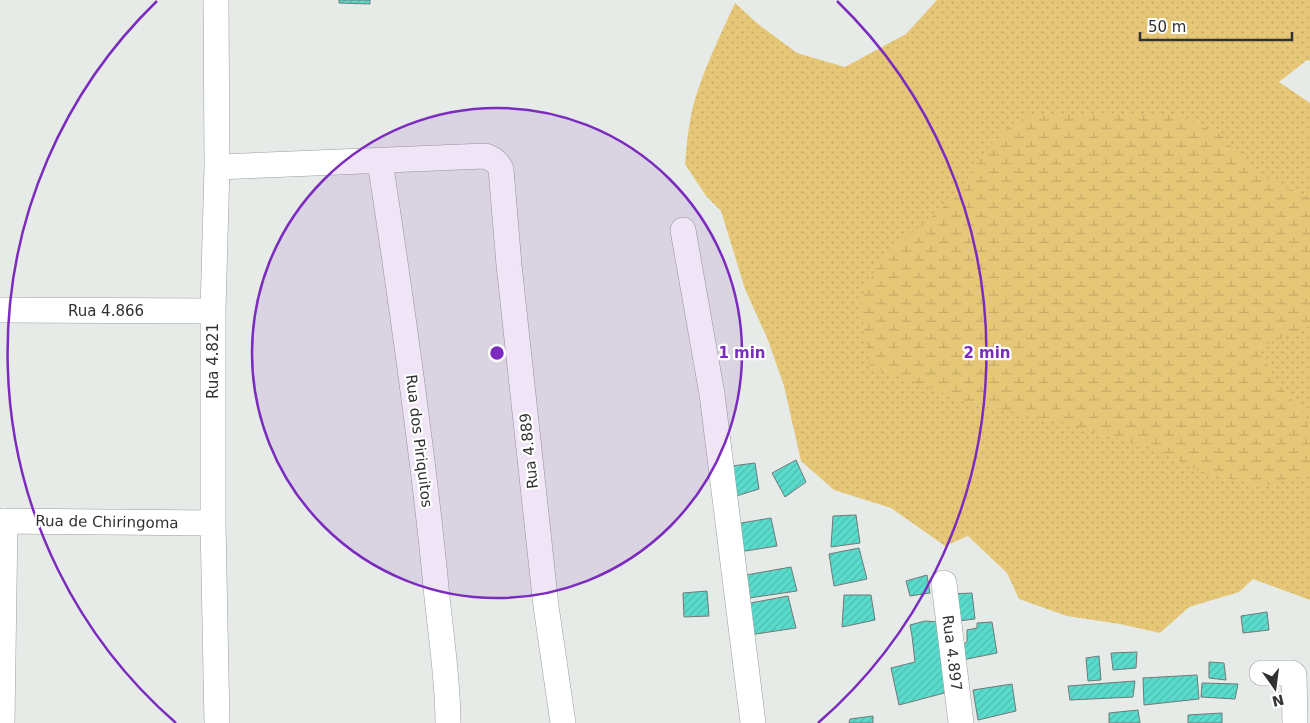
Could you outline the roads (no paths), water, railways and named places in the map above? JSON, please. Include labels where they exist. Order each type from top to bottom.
[{"type":"street","name":"Rua 4.821","points":[[216,0],[217,167],[213,311],[213,523],[217,723]]},
{"type":"street","name":"Rua 4.889","points":[[380,161],[486,156],[499,163],[501,169],[509,265],[546,606],[563,723]]},
{"type":"street","points":[[217,167],[380,161]]},
{"type":"street","name":"Rua dos Piriquitos","points":[[380,161],[402,306],[427,499],[446,681],[448,723]]},
{"type":"street","points":[[684,230],[712,394],[753,723]]},
{"type":"street","name":"Rua 4.866","points":[[0,310],[213,311]]},
{"type":"street","points":[[2,521],[2,723]]},
{"type":"street","name":"Rua de Chiringoma","points":[[2,521],[213,523]]},
{"type":"street","name":"Rua 4.897","points":[[944,583],[961,723]]},
{"type":"street","points":[[1262,673],[1292,673],[1294,675],[1295,723]]}]
